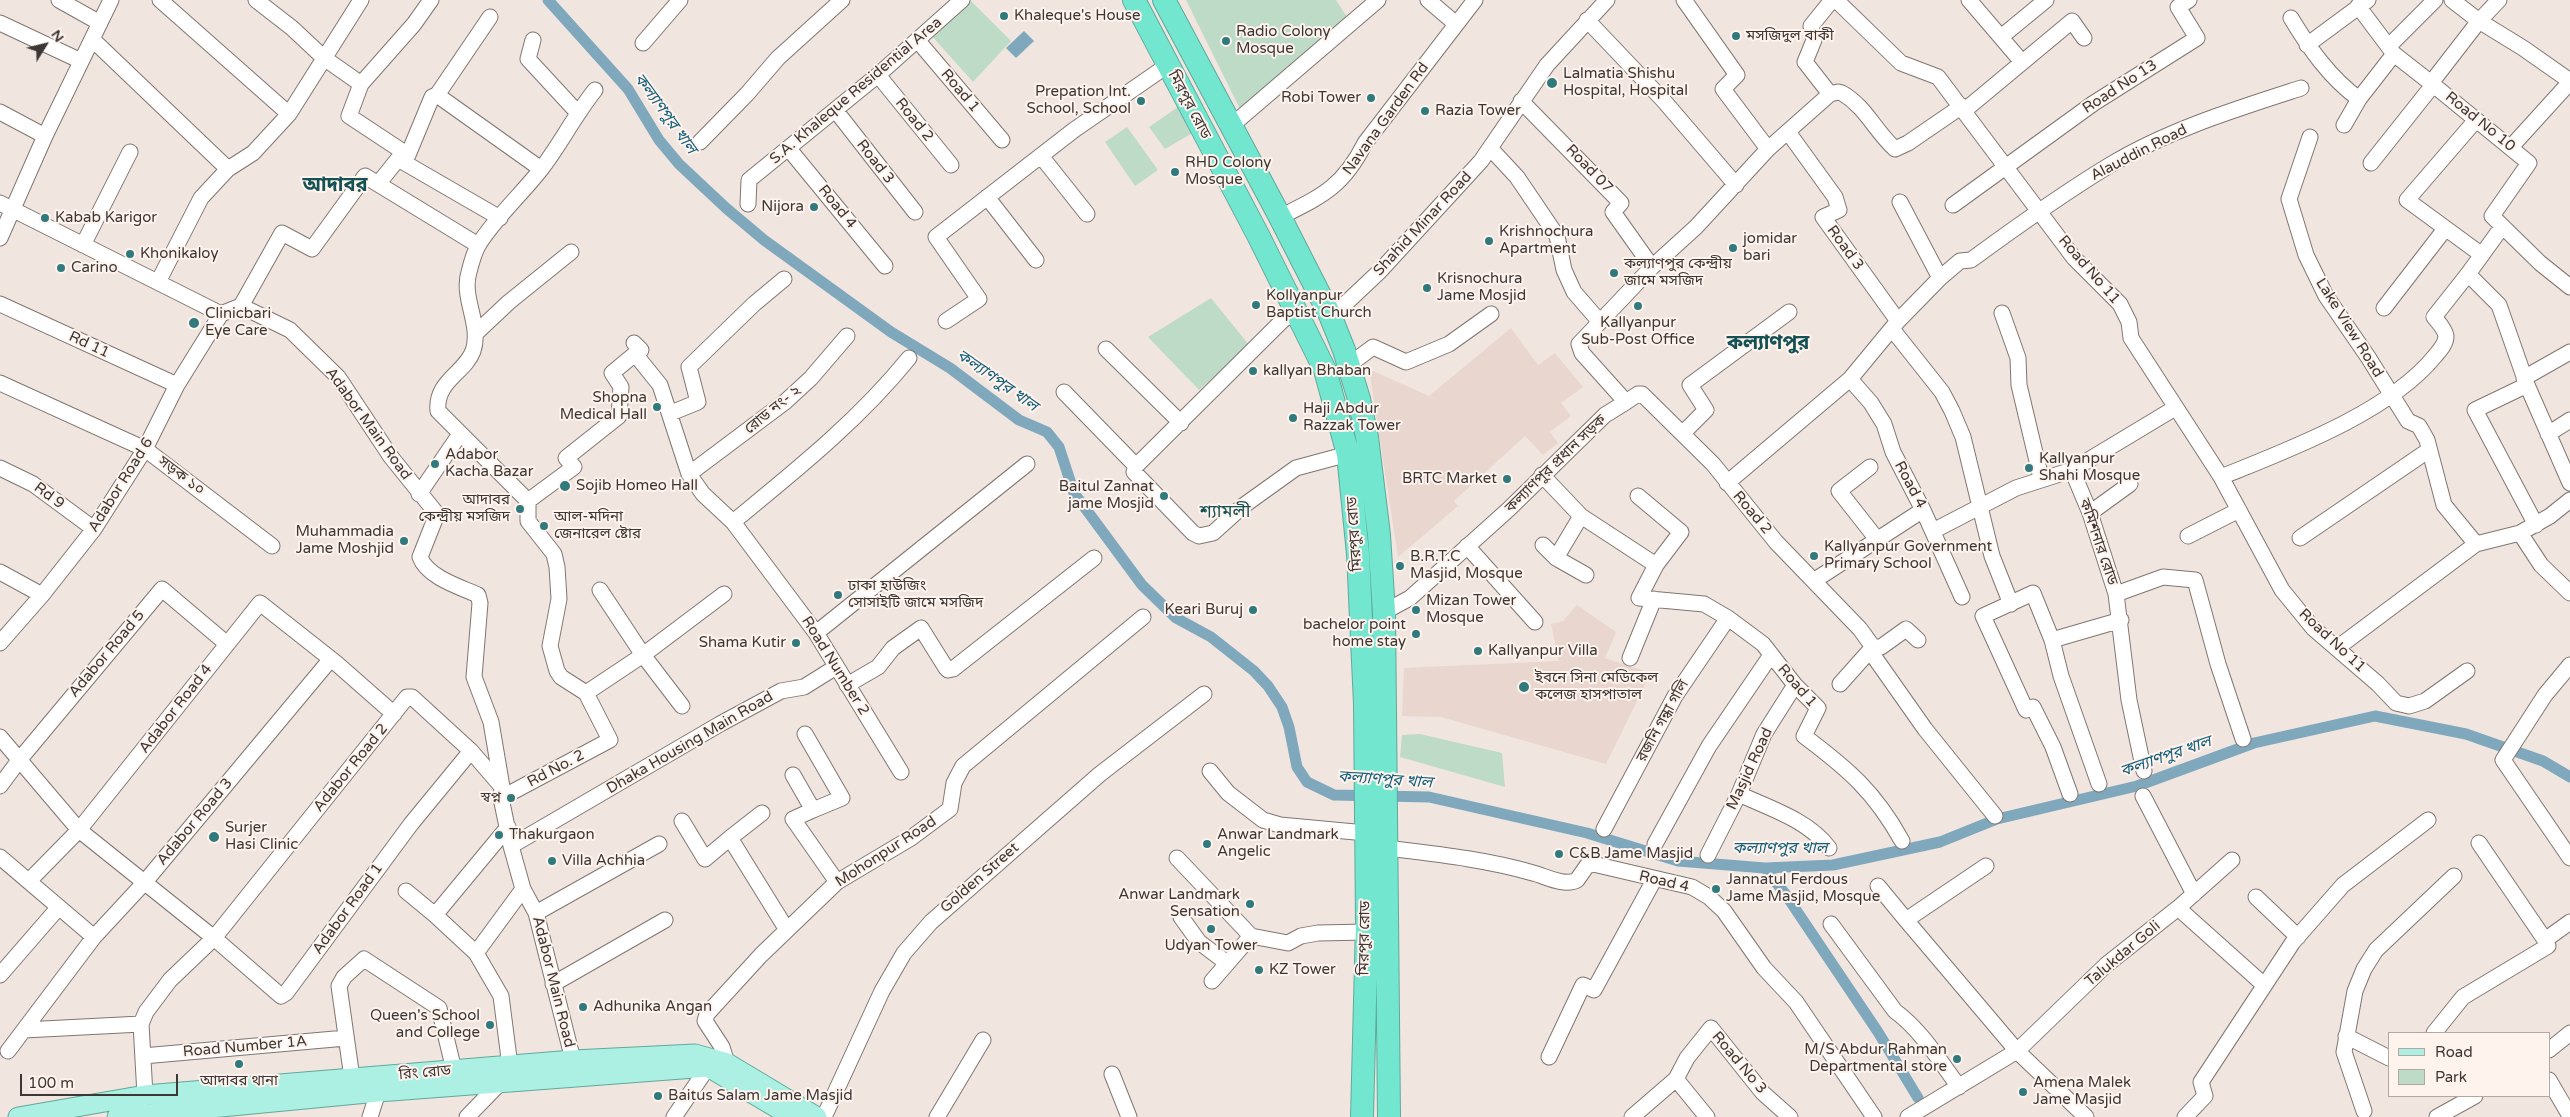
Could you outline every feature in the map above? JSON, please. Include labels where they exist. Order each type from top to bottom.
[{"type":"highway","name":"মিরপুর রোড","points":[[1134,0],[1325,370],[1348,454],[1358,554],[1365,704],[1375,772]]},
{"type":"highway","name":"মিরপুর রোড","points":[[1164,0],[1330,315],[1349,365],[1359,399],[1374,486],[1384,612],[1366,932],[1362,1110]]},
{"type":"highway","name":"মিরপুর রোড","points":[[1372,825],[1386,848],[1389,1110]]},
{"type":"highway","points":[[1362,1110],[1389,1110]]},
{"type":"main road","name":"রিং রোড","points":[[18,1117],[145,1095],[573,1060],[695,1054],[727,1063],[817,1117]]},
{"type":"main road","name":"রিং রোড","points":[[125,1116],[209,1113],[378,1092],[708,1067]]},
{"type":"main road","points":[[708,1067],[792,1117]]},
{"type":"street","points":[[59,0],[100,23]]},
{"type":"street","points":[[0,238],[6,207],[45,136],[111,0]]},
{"type":"street","points":[[160,0],[289,114]]},
{"type":"street","points":[[256,0],[324,58],[361,84]]},
{"type":"street","points":[[431,0],[414,24],[361,84],[349,116],[403,157],[500,218]]},
{"type":"street","points":[[643,43],[680,0]]},
{"type":"street","points":[[700,142],[747,94],[778,58],[842,0]]},
{"type":"street","name":"S.A. Khaleque Residential Area","points":[[748,204],[749,180],[836,111],[918,41],[962,0]]},
{"type":"street","points":[[1231,126],[1378,0]]},
{"type":"street","points":[[1428,0],[1456,24]]},
{"type":"street","name":"Navana Garden Rd","points":[[1280,217],[1326,192],[1351,169],[1365,143],[1475,0]]},
{"type":"street","name":"Shahid Minar Road","points":[[1330,315],[1344,305],[1380,271],[1490,148],[1547,65],[1606,0]]},
{"type":"street","points":[[1684,0],[1737,76],[1723,89],[1768,149]]},
{"type":"street","points":[[1830,94],[1805,62],[1814,40],[1811,26],[1832,0]]},
{"type":"street","name":"Road No 11","points":[[1836,0],[1901,63],[1938,77],[2074,258],[2120,304],[2129,322],[2132,338],[2175,408],[2221,477],[2282,590],[2313,628],[2338,648],[2396,703],[2409,706],[2425,701],[2467,671]]},
{"type":"street","points":[[1970,0],[2022,62]]},
{"type":"street","points":[[2001,37],[2046,0]]},
{"type":"street","name":"Road No 13","points":[[2005,166],[2127,81],[2197,38],[2178,7],[2189,0]]},
{"type":"street","points":[[2344,125],[2391,50],[2435,0]]},
{"type":"street","points":[[2452,0],[2479,21],[2523,48],[2570,81],[2511,147]]},
{"type":"street","points":[[2371,163],[2479,21],[2499,0]]},
{"type":"street","points":[[158,282],[200,198],[228,169],[253,153],[289,114],[357,2]]},
{"type":"street","points":[[2306,44],[2363,3]]},
{"type":"street","name":"Road No 10","points":[[2363,3],[2391,50],[2511,147],[2528,163],[2492,216],[2502,227]]},
{"type":"street","points":[[378,184],[403,157],[432,97],[437,95],[490,17]]},
{"type":"street","points":[[2291,18],[2306,44],[2340,83],[2359,99]]},
{"type":"street","points":[[1588,20],[1664,101],[1736,185]]},
{"type":"street","points":[[1626,402],[1579,348],[1579,344],[1652,267],[1696,227],[1768,149],[1830,94],[1842,93],[1865,110],[1884,139],[1895,149],[1908,143],[1963,108],[2072,21],[2084,38]]},
{"type":"street","points":[[0,24],[82,61]]},
{"type":"street","points":[[93,40],[228,169]]},
{"type":"street","points":[[533,40],[528,59],[577,112]]},
{"type":"street","name":"Road 1","points":[[918,41],[1002,140]]},
{"type":"street","points":[[946,321],[980,299],[936,237],[1074,130],[1168,65]]},
{"type":"street","name":"Road 2","points":[[878,75],[951,165]]},
{"type":"street","name":"Alauddin Road","points":[[2039,211],[2111,164],[2168,135],[2301,88]]},
{"type":"street","points":[[595,90],[577,112],[568,133],[541,169],[478,245],[468,275],[470,306],[476,333],[473,352],[447,382],[437,400],[438,411],[528,502],[528,521],[554,554],[557,567],[559,600],[550,646],[557,671],[561,677],[586,693],[643,655],[724,594]]},
{"type":"street","points":[[437,95],[541,169]]},
{"type":"street","name":"Road 07","points":[[1521,101],[1621,203],[1613,212],[1652,267]]},
{"type":"street","name":"Road 3","points":[[836,111],[915,212]]},
{"type":"street","points":[[0,112],[45,136]]},
{"type":"street","points":[[2476,120],[2407,200],[2482,256]]},
{"type":"street","name":"Road 3","points":[[1788,132],[1836,197],[1839,210],[1823,217],[1942,392],[1952,411],[1963,438],[1992,556],[2012,604]]},
{"type":"street","name":"Lake View Road","points":[[2310,137],[2289,199],[2306,255],[2326,296],[2368,356],[2391,396],[2408,421],[2419,426],[2429,450],[2444,505],[2476,544]]},
{"type":"street","name":"Road 4","points":[[789,148],[885,266]]},
{"type":"street","points":[[1490,148],[1517,177],[1557,236],[1564,270],[1574,292],[1600,322]]},
{"type":"street","points":[[82,244],[130,152]]},
{"type":"street","points":[[1041,156],[1087,214]]},
{"type":"street","points":[[1953,205],[2005,166]]},
{"type":"street","points":[[6,207],[221,314],[241,306],[282,233],[312,249],[364,176],[478,245]]},
{"type":"street","points":[[987,196],[1036,260]]},
{"type":"street","points":[[1900,202],[1940,278]]},
{"type":"street","points":[[1727,483],[1850,379],[1895,325],[1940,278],[1960,262],[1971,260],[2039,211]]},
{"type":"street","points":[[2221,477],[2292,448],[2391,396],[2418,376],[2444,345],[2446,336],[2444,329],[2434,317],[2482,256],[2502,227],[2568,283]]},
{"type":"street","points":[[2384,308],[2445,230]]},
{"type":"street","points":[[476,333],[509,302],[571,252]]},
{"type":"street","points":[[2468,274],[2499,305],[2526,382],[2569,478]]},
{"type":"street","points":[[670,414],[698,402],[689,367],[754,304],[784,279]]},
{"type":"street","name":"Rd 11","points":[[0,304],[177,385]]},
{"type":"street","name":"Adabor Main Road","points":[[241,306],[290,330],[338,377],[419,494],[437,514],[421,552],[422,562],[449,581],[478,595],[480,603],[474,677],[492,722],[511,846],[523,890],[536,913],[573,1060],[560,1078]]},
{"type":"street","points":[[1296,311],[1283,320],[1136,466],[1134,473],[1193,533],[1206,536],[1213,533],[1243,506],[1296,468],[1348,454]]},
{"type":"street","points":[[1683,433],[1706,410],[1690,385],[1789,312]]},
{"type":"street","points":[[2002,313],[2018,358],[2019,385],[2041,478]]},
{"type":"street","name":"Adabor Road 6","points":[[0,643],[42,595],[94,529],[145,449],[177,385],[221,314]]},
{"type":"street","points":[[1349,365],[1374,347],[1406,362],[1449,344],[1490,314]]},
{"type":"street","name":"রোড নং- ২","points":[[689,474],[785,402],[811,378],[847,336]]},
{"type":"street","name":"Road Number 2","points":[[528,502],[574,467],[566,458],[618,416],[621,387],[612,372],[634,348],[660,385],[689,474],[702,494],[734,522],[816,633],[901,772]]},
{"type":"street","points":[[1106,349],[1181,423]]},
{"type":"street","points":[[2536,525],[2474,410],[2526,382],[2570,352]]},
{"type":"street","points":[[734,522],[850,422],[882,392],[909,358]]},
{"type":"street","name":"Road 4","points":[[1850,379],[1871,403],[1884,424],[1893,452],[1933,531],[1962,597]]},
{"type":"street","name":"সড়ক ১০","points":[[0,383],[145,449],[272,546]]},
{"type":"street","points":[[1064,392],[1136,466]]},
{"type":"street","name":"Road 2","points":[[1626,402],[1638,394],[1642,394],[1713,464],[1776,542],[1816,580],[1860,629],[1873,647],[1875,658],[1890,676],[1925,729],[1995,816]]},
{"type":"street","name":"কল্যাণপুর প্রধান সড়ক","points":[[1384,612],[1410,598],[1509,509],[1605,415],[1626,402]]},
{"type":"street","points":[[1933,531],[1980,506],[2041,478],[2072,470],[2175,408]]},
{"type":"street","points":[[2548,434],[2570,420]]},
{"type":"street","points":[[419,494],[460,434]]},
{"type":"street","points":[[2300,538],[2429,450]]},
{"type":"street","points":[[816,633],[1027,464]]},
{"type":"street","points":[[1870,467],[1839,491],[1876,538]]},
{"type":"street","name":"Rd 9","points":[[0,468],[33,484],[94,529]]},
{"type":"street","name":"কমিশনার রোড","points":[[2072,470],[2090,513],[2116,594],[2164,577],[2195,580],[2218,664],[2243,740]]},
{"type":"street","points":[[1542,475],[1582,516],[1656,565]]},
{"type":"street","points":[[2090,513],[2130,484]]},
{"type":"street","points":[[1630,658],[1653,599],[1639,598],[1656,565],[1681,532],[1638,496]]},
{"type":"street","points":[[2338,648],[2476,544],[2520,532],[2536,525],[2570,500]]},
{"type":"street","points":[[1816,580],[1876,538],[1923,510]]},
{"type":"street","points":[[2188,536],[2239,510]]},
{"type":"street","points":[[1556,558],[1582,516]]},
{"type":"street","points":[[2520,532],[2541,565],[2570,593]]},
{"type":"street","points":[[1543,545],[1556,558],[1586,575]]},
{"type":"street","points":[[1467,546],[1535,622]]},
{"type":"street","points":[[847,685],[878,667],[893,648],[921,628],[946,668],[948,670],[953,669],[1094,558]]},
{"type":"street","points":[[0,572],[42,595]]},
{"type":"street","name":"Adabor Road 5","points":[[0,786],[20,759],[162,589],[227,644]]},
{"type":"street","points":[[600,590],[643,655],[682,706]]},
{"type":"street","points":[[2070,794],[2053,747],[2033,707],[2026,710],[1983,616],[2033,593],[2052,640],[2060,676],[2099,784]]},
{"type":"street","points":[[2116,594],[2121,620],[2126,682],[2144,771]]},
{"type":"street","name":"Road 1","points":[[1653,599],[1704,604],[1728,618],[1764,644],[1795,685],[1818,708],[1804,736],[1830,754],[1866,788],[1885,811],[1902,841]]},
{"type":"street","name":"Adabor Road 4","points":[[29,881],[79,830],[260,603],[330,660]]},
{"type":"street","name":"Mohonpur Road","points":[[727,1063],[722,1047],[705,1021],[707,1014],[761,955],[837,882],[912,838],[950,809],[954,783],[963,766],[1143,618]]},
{"type":"street","name":"রজনি গন্ধা গলি","points":[[1604,828],[1675,696],[1728,618]]},
{"type":"street","points":[[2052,640],[2121,620]]},
{"type":"street","points":[[1840,684],[1873,647],[1881,647],[1906,629],[1918,640]]},
{"type":"street","points":[[1655,844],[1709,746],[1771,655]]},
{"type":"street","points":[[330,660],[394,714]]},
{"type":"street","name":"Adabor Road 3","points":[[8,1051],[94,937],[144,883],[330,660]]},
{"type":"street","points":[[2570,665],[2545,695],[2504,755],[2503,763],[2570,858]]},
{"type":"street","name":"Dhaka Housing Main Road","points":[[511,846],[720,724],[781,691],[804,687],[836,667]]},
{"type":"street","name":"Masjid Road","points":[[1708,855],[1739,794],[1764,734],[1795,685]]},
{"type":"street","name":"Rd No. 2","points":[[502,793],[610,740],[586,693]]},
{"type":"street","name":"Golden Street","points":[[824,1117],[882,991],[904,953],[931,922],[1100,774],[1204,694]]},
{"type":"street","name":"Adabor Road 2","points":[[141,1024],[146,1012],[170,980],[214,938],[409,696],[471,751],[502,793]]},
{"type":"street","points":[[804,734],[842,798],[793,819],[837,882]]},
{"type":"street","points":[[0,737],[79,830],[214,938]]},
{"type":"street","name":"Adabor Road 1","points":[[214,938],[274,992],[281,996],[286,993],[411,824],[471,751]]},
{"type":"street","points":[[1210,770],[1228,793],[1264,820],[1280,825],[1372,825]]},
{"type":"street","points":[[793,775],[813,810]]},
{"type":"street","points":[[1739,794],[1803,824],[1814,832],[1829,848]]},
{"type":"street","points":[[2143,796],[2194,894]]},
{"type":"street","points":[[682,821],[704,859],[762,813]]},
{"type":"street","points":[[2185,1117],[2205,1096],[2200,1082],[2298,937],[2343,885],[2428,820]]},
{"type":"street","points":[[435,915],[508,827]]},
{"type":"street","points":[[730,838],[787,930]]},
{"type":"street","points":[[2435,1032],[2463,997],[2548,946],[2479,843]]},
{"type":"street","points":[[536,913],[659,844]]},
{"type":"street","name":"Road 4","points":[[1386,848],[1464,858],[1516,868],[1562,881],[1577,880],[1589,863],[1654,880],[1692,887],[1724,911],[1764,968],[1796,1002],[1874,1117]]},
{"type":"street","points":[[0,857],[94,937]]},
{"type":"street","points":[[1178,858],[1251,936],[1288,943],[1301,936],[1318,933],[1366,932]]},
{"type":"street","name":"Talukdar Goli","points":[[1908,1117],[2017,1051],[2106,966],[2178,908],[2232,860]]},
{"type":"street","points":[[1906,920],[1986,866]]},
{"type":"street","points":[[2361,1115],[2344,1052],[2355,991],[2364,969],[2376,950],[2454,876]]},
{"type":"street","points":[[1549,1057],[1583,985],[1594,990],[1654,880]]},
{"type":"street","points":[[1878,886],[2017,1051],[2086,1117]]},
{"type":"street","points":[[406,890],[476,953],[501,996],[510,1066]]},
{"type":"street","points":[[476,953],[523,890]]},
{"type":"street","points":[[2256,897],[2298,937]]},
{"type":"street","points":[[0,975],[59,907]]},
{"type":"street","points":[[2178,908],[2264,986]]},
{"type":"street","points":[[1181,917],[1199,942],[1228,963]]},
{"type":"street","points":[[553,984],[665,920]]},
{"type":"street","points":[[2544,940],[2570,922]]},
{"type":"street","points":[[1831,924],[1894,1011],[1908,1020],[1923,1037],[1959,1087]]},
{"type":"street","points":[[1212,981],[1251,936]]},
{"type":"street","points":[[352,1078],[339,986],[344,977],[364,959],[440,1008],[454,1070]]},
{"type":"street","points":[[24,1030],[141,1024],[145,1095],[125,1116]]},
{"type":"street","name":"Road No 3","points":[[1632,1117],[1676,1079],[1687,1058],[1711,1028],[1763,1093],[1790,1117]]},
{"type":"street","points":[[2550,1049],[2570,1033]]},
{"type":"street","points":[[2346,1036],[2388,1057]]},
{"type":"street","name":"Road Number 1A","points":[[142,1056],[346,1038]]},
{"type":"street","points":[[937,1117],[982,1040]]},
{"type":"street","points":[[675,1117],[708,1067]]},
{"type":"street","points":[[1112,1074],[1129,1117]]},
{"type":"street","points":[[1676,1079],[1707,1117]]},
{"type":"street","points":[[467,1117],[501,1082]]},
{"type":"street","points":[[2550,1082],[2570,1116]]},
{"type":"street","points":[[370,1117],[378,1092]]},
{"type":"street","points":[[2437,1117],[2473,1097]]},
{"type":"shaded area","points":[[1511,328],[1538,365],[1555,353],[1583,387],[1561,403],[1571,416],[1550,432],[1558,443],[1543,455],[1525,436],[1454,501],[1458,506],[1398,557],[1369,369],[1429,396]]},
{"type":"shaded area","name":"ইবনে সিনা মেডিকেল কলেজ হাসপাতাল","points":[[1577,605],[1616,632],[1605,658],[1651,673],[1606,764],[1441,717],[1402,716],[1404,668],[1559,661],[1551,624],[1563,621]]},
{"type":"green space","points":[[970,0],[1011,41],[973,82],[931,35]]},
{"type":"green space","points":[[1186,0],[1336,0],[1349,20],[1242,113]]},
{"type":"green space","points":[[1178,107],[1194,132],[1165,149],[1149,127]]},
{"type":"green space","points":[[1127,127],[1158,170],[1135,186],[1105,142]]},
{"type":"green space","points":[[1211,298],[1249,345],[1199,390],[1148,337]]},
{"type":"green space","points":[[1420,734],[1502,753],[1505,787],[1400,757],[1402,735]]},
{"type":"water","points":[[1024,31],[1034,41],[1016,58],[1006,48]]},
{"type":"waterway","name":"কল্যাণপুর খাল","points":[[548,0],[628,89],[659,140],[679,164],[726,208],[764,240],[891,332],[950,368],[1019,420],[1047,432],[1059,447],[1074,493],[1142,585],[1176,618],[1211,637],[1254,671],[1268,686],[1282,707],[1289,727],[1297,767],[1307,782],[1334,795],[1429,797],[1587,833],[1678,861],[1765,868],[1833,865],[1940,842],[1997,819],[2137,786],[2254,743],[2375,716],[2466,734],[2543,761],[2570,777]]},
{"type":"waterway","points":[[1765,868],[1786,895],[1878,1032],[1918,1098]]},
{"type":"place","name":"Khaleque's House","points":[[1004,16]]},
{"type":"place","name":"মসজিদুল বাকী","points":[[1736,36]]},
{"type":"place","name":"Radio Colony Mosque","points":[[1226,41]]},
{"type":"place","name":"Lalmatia Shishu Hospital, Hospital","points":[[1552,83]]},
{"type":"place","name":"Robi Tower","points":[[1371,98]]},
{"type":"place","name":"Prepation Int. School, School","points":[[1141,101]]},
{"type":"place","name":"Razia Tower","points":[[1425,111]]},
{"type":"place","name":"RHD Colony Mosque","points":[[1175,172]]},
{"type":"place","name":"Nijora","points":[[814,207]]},
{"type":"place","name":"Kabab Karigor","points":[[45,218]]},
{"type":"place","name":"Krishnochura Apartment","points":[[1489,241]]},
{"type":"place","name":"jomidar bari","points":[[1733,248]]},
{"type":"place","name":"Khonikaloy","points":[[130,254]]},
{"type":"place","name":"Carino","points":[[61,268]]},
{"type":"place","name":"কল্যাণপুর কেন্দ্রীয় জামে মসজিদ","points":[[1614,273]]},
{"type":"place","name":"Krisnochura Jame Mosjid","points":[[1427,288]]},
{"type":"place","name":"Kollyanpur Baptist Church","points":[[1256,305]]},
{"type":"place","name":"Kallyanpur Sub-Post Office","points":[[1638,306]]},
{"type":"place","name":"Clinicbari Eye Care","points":[[194,323]]},
{"type":"place","name":"kallyan Bhaban","points":[[1253,371]]},
{"type":"place","name":"Shopna Medical Hall","points":[[657,407]]},
{"type":"place","name":"Haji Abdur Razzak Tower","points":[[1293,418]]},
{"type":"place","name":"Adabor Kacha Bazar","points":[[435,464]]},
{"type":"place","name":"Kallyanpur Shahi Mosque","points":[[2029,468]]},
{"type":"place","name":"BRTC Market","points":[[1507,479]]},
{"type":"place","name":"Sojib Homeo Hall","points":[[565,486]]},
{"type":"place","name":"Baitul Zannat jame Mosjid","points":[[1164,496]]},
{"type":"place","name":"আদাবর কেন্দ্রীয় মসজিদ","points":[[520,509]]},
{"type":"place","name":"আল-মদিনা জেনারেল ষ্টোর","points":[[544,526]]},
{"type":"place","name":"Muhammadia Jame Moshjid","points":[[404,541]]},
{"type":"place","name":"Kallyanpur Government Primary School","points":[[1814,556]]},
{"type":"place","name":"B.R.T.C Masjid, Mosque","points":[[1400,566]]},
{"type":"place","name":"ঢাকা হাউজিং সোসাইটি জামে মসজিদ","points":[[838,595]]},
{"type":"place","name":"Keari Buruj","points":[[1253,610]]},
{"type":"place","name":"Mizan Tower Mosque","points":[[1416,610]]},
{"type":"place","name":"bachelor point home stay","points":[[1416,634]]},
{"type":"place","name":"Shama Kutir","points":[[796,643]]},
{"type":"place","name":"Kallyanpur Villa","points":[[1478,651]]},
{"type":"place","name":"ইবনে সিনা মেডিকেল কলেজ হাসপাতাল","points":[[1524,687]]},
{"type":"place","name":"স্বপ্ন","points":[[511,798]]},
{"type":"place","name":"Thakurgaon","points":[[499,835]]},
{"type":"place","name":"Surjer Hasi Clinic","points":[[214,837]]},
{"type":"place","name":"Anwar Landmark Angelic","points":[[1207,844]]},
{"type":"place","name":"C&B Jame Masjid","points":[[1559,854]]},
{"type":"place","name":"Villa Achhia","points":[[552,861]]},
{"type":"place","name":"Jannatul Ferdous Jame Masjid, Mosque","points":[[1716,889]]},
{"type":"place","name":"Anwar Landmark Sensation","points":[[1250,904]]},
{"type":"place","name":"Udyan Tower","points":[[1211,929]]},
{"type":"place","name":"KZ Tower","points":[[1259,970]]},
{"type":"place","name":"Adhunika Angan","points":[[583,1007]]},
{"type":"place","name":"Queen's School and College","points":[[490,1025]]},
{"type":"place","name":"M/S Abdur Rahman Departmental store","points":[[1957,1059]]},
{"type":"place","name":"আদাবর থানা","points":[[239,1064]]},
{"type":"place","name":"Amena Malek Jame Masjid","points":[[2023,1092]]},
{"type":"place","name":"Baitus Salam Jame Masjid","points":[[658,1096]]},
{"type":"district","name":"আদাবর","points":[[335,186]]},
{"type":"district","name":"কল্যাণপুর","points":[[1768,344]]},
{"type":"district","name":"শ্যামলী","points":[[1225,512]]}]
